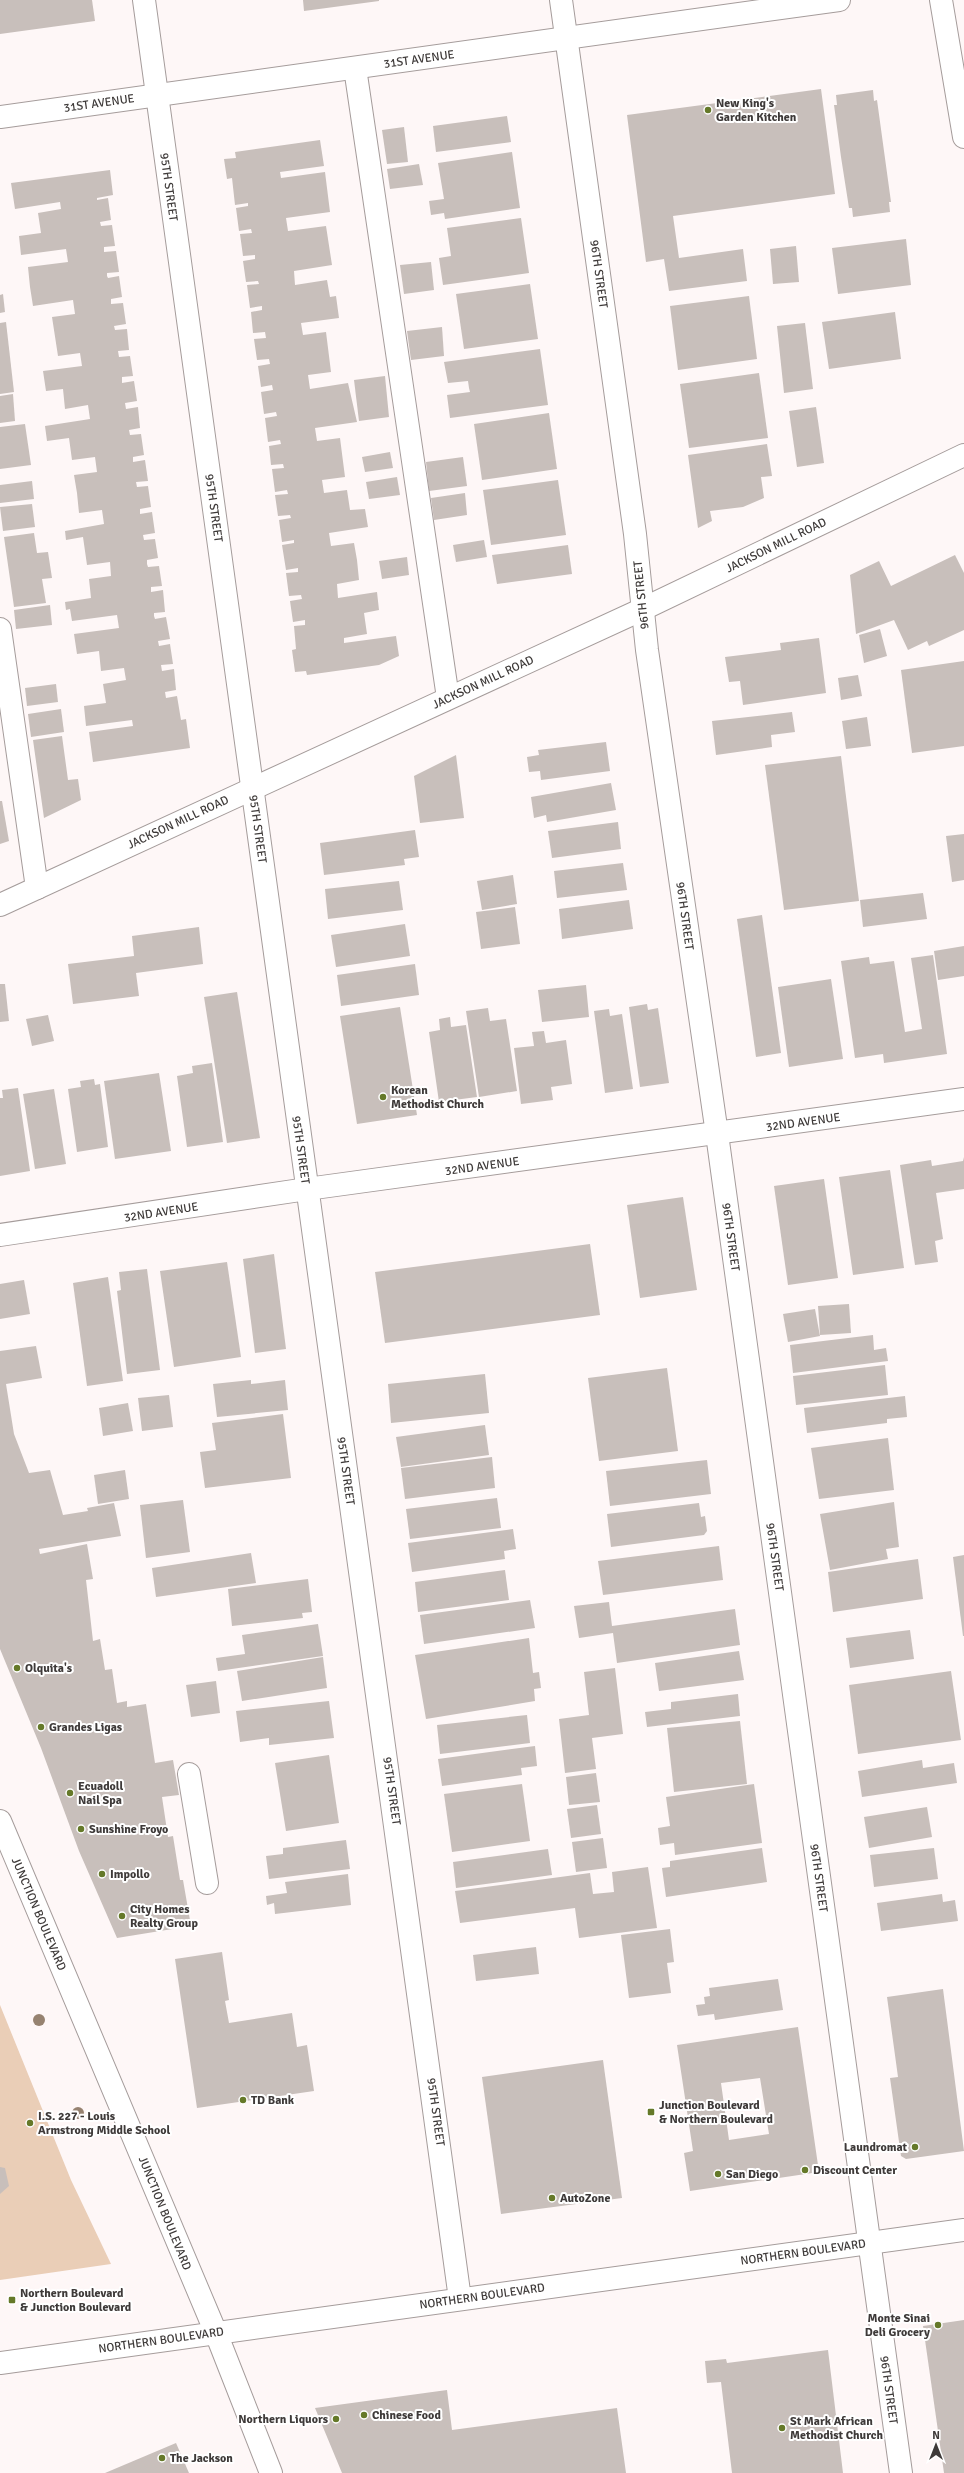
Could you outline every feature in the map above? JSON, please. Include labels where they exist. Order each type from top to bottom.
[{"type":"street","name":"95TH STREET","points":[[144,0],[307,1190],[433,2086],[460,2299]]},
{"type":"street","name":"96TH STREET","points":[[561,0],[635,534],[643,609],[717,1134],[868,2243],[901,2473]]},
{"type":"street","name":"31ST AVENUE","points":[[0,117],[839,0]]},
{"type":"street","points":[[941,0],[964,137]]},
{"type":"street","points":[[355,68],[448,698]]},
{"type":"street","name":"JACKSON MILL ROAD","points":[[0,905],[643,609],[964,455]]},
{"type":"street","points":[[0,629],[37,888]]},
{"type":"street","name":"32ND AVENUE","points":[[0,1235],[307,1190],[964,1099]]},
{"type":"street","points":[[189,1774],[207,1883]]},
{"type":"street","name":"JUNCTION BOULEVARD","points":[[0,1821],[216,2333],[271,2473]]},
{"type":"street","name":"NORTHERN BOULEVARD","points":[[0,2363],[964,2230]]},
{"type":"shaded area","name":"I.S. 227 - Louis Armstrong Middle School","points":[[0,2005],[71,2180],[111,2264],[0,2280]]},
{"type":"building","points":[[0,0],[92,0],[95,21],[0,34]]},
{"type":"building","points":[[303,0],[379,0],[379,1],[304,11]]},
{"type":"building","points":[[821,89],[835,194],[673,216],[679,258],[743,249],[747,281],[669,291],[664,259],[646,262],[627,115]]},
{"type":"building","points":[[873,90],[874,101],[877,100],[891,202],[889,202],[890,212],[853,217],[852,208],[849,208],[834,105],[837,105],[836,95]]},
{"type":"building","points":[[507,116],[511,142],[436,152],[433,126]]},
{"type":"building","points":[[404,127],[408,162],[387,164],[382,130]]},
{"type":"building","points":[[320,140],[324,166],[280,172],[281,178],[325,172],[330,212],[286,218],[288,231],[326,226],[332,265],[294,271],[295,285],[327,280],[330,297],[336,296],[339,318],[301,323],[303,335],[326,332],[331,372],[308,375],[310,389],[348,383],[357,422],[315,428],[317,441],[340,438],[345,477],[322,480],[324,493],[347,490],[350,510],[365,509],[368,527],[329,533],[331,546],[354,543],[357,560],[359,580],[337,584],[338,598],[377,592],[379,610],[364,613],[367,634],[344,638],[344,643],[396,636],[399,656],[379,665],[307,675],[306,671],[295,672],[292,650],[296,649],[294,626],[305,625],[305,620],[293,622],[290,601],[302,599],[301,595],[289,596],[286,573],[298,572],[298,568],[286,570],[282,545],[294,543],[294,540],[282,542],[279,520],[291,518],[290,515],[278,516],[275,495],[288,494],[287,490],[275,492],[272,469],[284,468],[283,464],[271,465],[269,446],[281,444],[280,440],[268,442],[265,418],[277,416],[276,412],[264,414],[261,392],[273,390],[272,385],[261,387],[258,366],[270,364],[269,359],[257,360],[254,339],[266,338],[265,332],[253,333],[251,312],[262,310],[262,306],[250,308],[247,285],[259,284],[258,281],[246,282],[243,261],[255,259],[255,255],[243,256],[240,234],[252,233],[251,229],[239,231],[236,208],[248,206],[248,203],[235,205],[232,178],[227,179],[224,159],[236,158],[235,152]]},
{"type":"building","points":[[512,152],[520,208],[445,219],[444,213],[431,215],[429,201],[444,199],[438,163]]},
{"type":"building","points":[[419,164],[423,185],[390,189],[387,169]]},
{"type":"building","points":[[110,170],[113,195],[97,198],[97,200],[108,198],[111,220],[100,222],[101,226],[112,225],[115,246],[104,247],[104,252],[116,251],[119,272],[107,273],[108,278],[119,276],[122,297],[111,299],[111,304],[123,303],[126,324],[114,326],[115,330],[127,329],[129,350],[118,351],[119,357],[130,356],[133,376],[122,377],[122,383],[134,381],[137,401],[125,403],[126,409],[138,407],[140,428],[129,430],[130,435],[141,434],[144,455],[133,457],[133,462],[145,460],[148,481],[136,482],[137,487],[148,486],[151,507],[140,509],[140,514],[152,512],[155,533],[143,535],[144,540],[155,539],[158,558],[147,560],[147,564],[148,567],[159,566],[162,586],[151,587],[151,592],[163,590],[165,612],[154,613],[154,616],[155,619],[166,617],[170,639],[158,641],[159,646],[170,644],[173,664],[161,665],[162,671],[174,669],[176,690],[165,692],[166,698],[177,696],[181,720],[186,719],[190,748],[93,762],[89,732],[133,726],[132,720],[86,726],[84,706],[106,703],[103,684],[126,680],[124,668],[101,671],[99,651],[77,654],[74,634],[119,628],[117,615],[72,621],[70,609],[66,610],[65,602],[91,598],[89,579],[111,576],[110,562],[87,565],[83,537],[66,540],[65,531],[104,524],[102,510],[79,513],[74,475],[97,472],[95,457],[72,460],[69,438],[47,441],[45,426],[90,419],[88,405],[65,409],[63,389],[46,391],[43,371],[82,366],[80,353],[58,356],[52,317],[75,314],[73,300],[33,306],[30,287],[28,267],[68,262],[66,249],[21,255],[19,236],[41,233],[38,213],[61,209],[60,202],[15,209],[11,183]]},
{"type":"building","points":[[521,218],[529,273],[443,285],[439,258],[451,256],[447,228]]},
{"type":"building","points":[[906,239],[911,285],[838,294],[832,248]]},
{"type":"building","points":[[796,246],[799,282],[773,284],[770,249]]},
{"type":"building","points":[[431,262],[434,290],[404,294],[400,265]]},
{"type":"building","points":[[530,284],[538,339],[464,349],[456,294]]},
{"type":"building","points":[[3,294],[5,312],[0,313],[0,295]]},
{"type":"building","points":[[749,296],[757,359],[678,370],[670,306]]},
{"type":"building","points":[[895,312],[901,359],[829,369],[822,322]]},
{"type":"building","points":[[6,322],[14,392],[0,394],[0,323]]},
{"type":"building","points":[[805,323],[813,389],[784,393],[777,326]]},
{"type":"building","points":[[442,327],[444,356],[411,360],[407,331]]},
{"type":"building","points":[[540,349],[548,405],[450,418],[447,395],[470,392],[468,381],[448,383],[444,362]]},
{"type":"building","points":[[759,373],[768,438],[689,448],[680,384]]},
{"type":"building","points":[[385,376],[389,417],[359,421],[354,380]]},
{"type":"building","points":[[13,394],[15,421],[0,423],[0,396]]},
{"type":"building","points":[[816,407],[824,463],[797,467],[789,411]]},
{"type":"building","points":[[549,413],[557,469],[482,480],[474,424]]},
{"type":"building","points":[[25,424],[31,465],[0,469],[0,427]]},
{"type":"building","points":[[767,444],[772,476],[761,477],[764,498],[743,507],[710,511],[712,521],[698,528],[688,455]]},
{"type":"building","points":[[390,452],[393,468],[365,472],[362,457]]},
{"type":"building","points":[[463,457],[467,486],[429,491],[426,462]]},
{"type":"building","points":[[397,477],[400,495],[369,499],[366,482]]},
{"type":"building","points":[[558,480],[566,535],[491,545],[483,490]]},
{"type":"building","points":[[32,481],[34,499],[0,503],[0,485]]},
{"type":"building","points":[[465,493],[467,515],[434,520],[431,498]]},
{"type":"building","points":[[32,504],[35,527],[3,531],[0,507]]},
{"type":"building","points":[[34,533],[37,553],[48,552],[52,578],[42,579],[46,603],[14,607],[4,537]]},
{"type":"building","points":[[484,540],[487,557],[456,562],[453,545]]},
{"type":"building","points":[[568,545],[572,574],[497,584],[492,555]]},
{"type":"building","points":[[955,555],[964,573],[964,630],[929,646],[927,641],[908,650],[894,620],[856,634],[850,575],[879,561],[891,586]]},
{"type":"building","points":[[407,557],[409,575],[382,579],[379,561]]},
{"type":"building","points":[[50,605],[52,625],[16,629],[14,610]]},
{"type":"building","points":[[880,629],[887,656],[864,663],[859,635]]},
{"type":"building","points":[[819,638],[826,693],[743,705],[740,681],[729,682],[725,657],[781,650],[780,643]]},
{"type":"building","points":[[964,661],[964,746],[912,753],[901,670]]},
{"type":"building","points":[[858,675],[862,696],[841,700],[838,678]]},
{"type":"building","points":[[56,684],[58,702],[27,706],[25,688]]},
{"type":"building","points":[[61,709],[64,732],[31,737],[28,714]]},
{"type":"building","points":[[792,712],[795,732],[771,735],[772,747],[716,755],[712,721]]},
{"type":"building","points":[[867,717],[871,746],[846,749],[842,721]]},
{"type":"building","points":[[62,736],[68,780],[78,779],[81,800],[44,818],[33,740]]},
{"type":"building","points":[[606,742],[610,771],[541,780],[540,771],[529,772],[527,757],[539,755],[538,750]]},
{"type":"building","points":[[456,755],[464,818],[420,823],[414,776]]},
{"type":"building","points":[[841,756],[859,901],[784,910],[765,765]]},
{"type":"building","points":[[611,783],[616,810],[547,822],[546,815],[534,818],[531,797]]},
{"type":"building","points":[[0,801],[2,801],[9,841],[0,844]]},
{"type":"building","points":[[618,822],[621,849],[552,858],[548,831]]},
{"type":"building","points":[[415,830],[419,857],[404,859],[405,865],[324,875],[320,843]]},
{"type":"building","points":[[964,834],[964,880],[952,882],[946,836]]},
{"type":"building","points":[[623,863],[627,890],[557,898],[554,871]]},
{"type":"building","points":[[513,875],[517,904],[482,910],[477,881]]},
{"type":"building","points":[[399,881],[403,910],[328,919],[325,889]]},
{"type":"building","points":[[923,893],[927,919],[863,927],[860,900]]},
{"type":"building","points":[[629,900],[633,929],[562,939],[559,909]]},
{"type":"building","points":[[515,907],[520,944],[481,949],[476,912]]},
{"type":"building","points":[[762,915],[781,1053],[756,1057],[737,919]]},
{"type":"building","points":[[405,924],[410,956],[336,967],[331,935]]},
{"type":"building","points":[[199,927],[203,964],[136,973],[139,996],[73,1004],[68,964],[134,956],[132,936]]},
{"type":"building","points":[[964,946],[964,976],[938,980],[934,951]]},
{"type":"building","points":[[933,955],[947,1054],[884,1063],[883,1054],[855,1058],[841,961],[869,957],[870,964],[894,961],[905,1032],[922,1029],[911,958]]},
{"type":"building","points":[[415,964],[419,995],[341,1006],[337,975]]},
{"type":"building","points":[[831,979],[843,1059],[789,1067],[778,987]]},
{"type":"building","points":[[0,984],[5,984],[9,1021],[0,1022]]},
{"type":"building","points":[[586,985],[589,1017],[542,1022],[538,990]]},
{"type":"building","points":[[237,992],[260,1138],[227,1143],[204,997]]},
{"type":"building","points":[[647,1004],[648,1010],[658,1008],[669,1083],[640,1087],[629,1007]]},
{"type":"building","points":[[400,1007],[417,1115],[357,1124],[340,1016]]},
{"type":"building","points":[[488,1008],[490,1021],[506,1019],[517,1091],[479,1097],[466,1011]]},
{"type":"building","points":[[609,1009],[610,1016],[622,1014],[633,1089],[605,1093],[594,1011]]},
{"type":"building","points":[[48,1015],[54,1041],[32,1046],[26,1019]]},
{"type":"building","points":[[450,1017],[451,1027],[466,1025],[477,1097],[439,1102],[429,1032],[440,1030],[439,1019]]},
{"type":"building","points":[[544,1031],[546,1043],[566,1040],[572,1084],[551,1087],[553,1100],[521,1104],[514,1048],[534,1046],[532,1032]]},
{"type":"building","points":[[212,1063],[223,1142],[187,1147],[177,1076],[193,1073],[192,1066]]},
{"type":"building","points":[[159,1073],[171,1151],[115,1159],[104,1081]]},
{"type":"building","points":[[94,1079],[95,1085],[100,1084],[108,1147],[77,1152],[68,1089],[81,1087],[80,1081]]},
{"type":"building","points":[[18,1088],[30,1171],[0,1176],[0,1098],[3,1098],[2,1090]]},
{"type":"building","points":[[54,1089],[66,1164],[35,1169],[23,1094]]},
{"type":"building","points":[[964,1157],[964,1189],[936,1193],[943,1239],[935,1241],[938,1262],[915,1265],[900,1165],[931,1160],[932,1166],[963,1161]]},
{"type":"building","points":[[890,1170],[904,1268],[853,1275],[839,1177]]},
{"type":"building","points":[[824,1179],[838,1278],[788,1285],[774,1186]]},
{"type":"building","points":[[683,1197],[697,1290],[640,1298],[627,1205]]},
{"type":"building","points":[[590,1244],[600,1315],[385,1343],[375,1272]]},
{"type":"building","points":[[274,1254],[286,1349],[255,1353],[243,1259]]},
{"type":"building","points":[[227,1262],[241,1357],[174,1367],[160,1271]]},
{"type":"building","points":[[147,1269],[160,1370],[127,1374],[117,1291],[121,1290],[119,1272]]},
{"type":"building","points":[[108,1277],[123,1381],[87,1386],[73,1283]]},
{"type":"building","points":[[24,1280],[30,1314],[0,1319],[0,1284]]},
{"type":"building","points":[[849,1304],[851,1333],[820,1335],[818,1306]]},
{"type":"building","points":[[815,1309],[820,1336],[788,1342],[783,1314]]},
{"type":"building","points":[[873,1335],[874,1350],[886,1348],[888,1361],[793,1373],[790,1345]]},
{"type":"building","points":[[36,1346],[42,1378],[6,1384],[14,1434],[29,1473],[50,1470],[63,1515],[88,1511],[87,1508],[114,1503],[121,1536],[39,1549],[40,1554],[87,1544],[93,1579],[86,1580],[93,1641],[100,1639],[105,1670],[112,1669],[117,1703],[127,1701],[127,1707],[146,1704],[155,1763],[173,1760],[179,1795],[162,1797],[168,1837],[173,1836],[180,1880],[183,1880],[191,1926],[117,1938],[79,1851],[41,1748],[0,1649],[0,1351]]},
{"type":"building","points":[[885,1365],[888,1395],[796,1405],[793,1376]]},
{"type":"building","points":[[667,1368],[678,1451],[599,1461],[588,1378]]},
{"type":"building","points":[[485,1374],[489,1413],[391,1423],[388,1384]]},
{"type":"building","points":[[251,1380],[251,1384],[285,1380],[288,1410],[217,1417],[213,1384]]},
{"type":"building","points":[[169,1395],[173,1427],[142,1431],[138,1398]]},
{"type":"building","points":[[905,1396],[907,1417],[887,1419],[887,1423],[807,1433],[804,1408]]},
{"type":"building","points":[[128,1403],[133,1431],[103,1436],[99,1408]]},
{"type":"building","points":[[283,1414],[291,1478],[205,1488],[200,1452],[216,1450],[212,1423]]},
{"type":"building","points":[[485,1425],[489,1455],[401,1467],[396,1437]]},
{"type":"building","points":[[888,1438],[894,1490],[819,1499],[811,1448]]},
{"type":"building","points":[[492,1457],[495,1488],[405,1499],[401,1468]]},
{"type":"building","points":[[707,1460],[711,1494],[610,1506],[606,1471]]},
{"type":"building","points":[[125,1470],[129,1499],[98,1504],[94,1475]]},
{"type":"building","points":[[497,1498],[501,1528],[410,1539],[406,1509]]},
{"type":"building","points":[[183,1500],[190,1552],[146,1558],[140,1505]]},
{"type":"building","points":[[894,1502],[899,1547],[886,1549],[888,1559],[830,1570],[820,1514]]},
{"type":"building","points":[[699,1503],[701,1517],[705,1516],[707,1531],[704,1535],[611,1547],[607,1514]]},
{"type":"building","points":[[513,1529],[516,1549],[504,1551],[505,1559],[412,1572],[408,1543]]},
{"type":"building","points":[[719,1546],[723,1580],[603,1595],[598,1561]]},
{"type":"building","points":[[251,1553],[256,1583],[156,1597],[152,1568]]},
{"type":"building","points":[[964,1555],[964,1636],[963,1636],[953,1557]]},
{"type":"building","points":[[918,1559],[923,1599],[833,1612],[828,1572]]},
{"type":"building","points":[[505,1570],[509,1600],[418,1612],[415,1582]]},
{"type":"building","points":[[308,1579],[312,1612],[302,1613],[303,1618],[232,1626],[228,1589]]},
{"type":"building","points":[[530,1600],[535,1628],[424,1644],[420,1615]]},
{"type":"building","points":[[609,1602],[612,1626],[735,1609],[740,1645],[617,1663],[613,1633],[579,1638],[574,1606]]},
{"type":"building","points":[[318,1624],[323,1656],[218,1671],[216,1658],[245,1654],[242,1635]]},
{"type":"building","points":[[910,1630],[914,1659],[850,1668],[846,1638]]},
{"type":"building","points":[[529,1638],[533,1673],[539,1672],[541,1688],[534,1689],[535,1701],[426,1719],[415,1655]]},
{"type":"building","points":[[739,1651],[744,1680],[659,1691],[655,1663]]},
{"type":"building","points":[[323,1657],[327,1688],[242,1701],[237,1671]]},
{"type":"building","points":[[615,1668],[623,1734],[592,1738],[596,1769],[565,1773],[559,1719],[589,1715],[584,1672]]},
{"type":"building","points":[[951,1671],[961,1740],[858,1754],[849,1685]]},
{"type":"building","points":[[216,1681],[220,1713],[191,1717],[186,1685]]},
{"type":"building","points":[[738,1694],[740,1716],[647,1727],[645,1712],[671,1709],[671,1702]]},
{"type":"building","points":[[329,1701],[334,1738],[269,1745],[269,1738],[240,1742],[236,1711]]},
{"type":"building","points":[[527,1715],[530,1743],[440,1754],[437,1725]]},
{"type":"building","points":[[740,1721],[747,1784],[674,1792],[667,1728]]},
{"type":"building","points":[[535,1746],[537,1766],[521,1768],[522,1775],[442,1786],[438,1759]]},
{"type":"building","points":[[329,1755],[339,1823],[286,1831],[275,1763]]},
{"type":"building","points":[[922,1760],[923,1768],[954,1763],[957,1783],[862,1797],[858,1771]]},
{"type":"building","points":[[596,1773],[600,1802],[569,1805],[566,1777]]},
{"type":"building","points":[[522,1784],[530,1841],[452,1852],[444,1794]]},
{"type":"building","points":[[754,1784],[762,1843],[675,1855],[674,1843],[660,1845],[658,1828],[670,1826],[666,1797]]},
{"type":"building","points":[[597,1805],[601,1834],[571,1838],[567,1809]]},
{"type":"building","points":[[927,1807],[932,1837],[869,1848],[864,1817]]},
{"type":"building","points":[[603,1838],[607,1868],[576,1872],[572,1842]]},
{"type":"building","points":[[346,1840],[350,1869],[269,1879],[266,1856],[283,1854],[283,1848]]},
{"type":"building","points":[[762,1848],[767,1882],[666,1897],[662,1868],[670,1867],[670,1861]]},
{"type":"building","points":[[934,1848],[938,1879],[874,1887],[870,1855]]},
{"type":"building","points":[[548,1849],[552,1875],[456,1888],[453,1862]]},
{"type":"building","points":[[648,1867],[657,1928],[579,1938],[575,1908],[460,1923],[455,1891],[590,1873],[593,1894],[614,1892],[612,1872]]},
{"type":"building","points":[[348,1874],[351,1905],[275,1914],[274,1903],[267,1905],[266,1896],[287,1893],[285,1882]]},
{"type":"building","points":[[942,1894],[943,1902],[955,1900],[958,1921],[881,1931],[877,1903]]},
{"type":"building","points":[[670,1929],[674,1962],[667,1963],[671,1993],[629,1998],[621,1935]]},
{"type":"building","points":[[536,1947],[539,1974],[476,1981],[473,1955]]},
{"type":"building","points":[[222,1952],[229,2000],[225,2001],[229,2023],[292,2013],[297,2047],[307,2045],[314,2091],[197,2108],[175,1959]]},
{"type":"building","points":[[778,1979],[783,2010],[715,2020],[714,2014],[698,2016],[696,2005],[705,2004],[704,1997],[710,1996],[709,1988]]},
{"type":"building","points":[[943,1989],[964,2151],[906,2159],[901,2156],[890,2078],[898,2077],[887,1997]]},
{"type":"building","points":[[798,2027],[819,2172],[690,2191],[684,2153],[693,2151],[677,2045]],"holes":[[[760,2078],[769,2134],[729,2140],[721,2083]]]},
{"type":"building","points":[[603,2060],[622,2198],[501,2214],[482,2077]]},
{"type":"building","points":[[0,2167],[5,2168],[9,2186],[0,2194]]},
{"type":"building","points":[[964,2320],[964,2473],[944,2473],[923,2326]]},
{"type":"building","name":"St Mark African Methodist Church","points":[[828,2350],[843,2473],[732,2473],[721,2382],[707,2383],[705,2361],[726,2359],[727,2363]]},
{"type":"building","points":[[447,2390],[452,2430],[617,2408],[626,2473],[342,2473],[315,2408]]},
{"type":"building","name":"The Jackson","points":[[176,2443],[189,2473],[105,2473]]},
{"type":"place","name":"New King's Garden Kitchen","points":[[708,110]]},
{"type":"place","name":"Korean Methodist Church","points":[[383,1097]]},
{"type":"place","name":"Olquita's","points":[[17,1668]]},
{"type":"place","name":"Grandes Ligas","points":[[41,1727]]},
{"type":"place","name":"Ecuadoll Nail Spa","points":[[70,1793]]},
{"type":"place","name":"Sunshine Froyo","points":[[81,1829]]},
{"type":"place","name":"Impollo","points":[[102,1874]]},
{"type":"place","name":"City Homes Realty Group","points":[[122,1916]]},
{"type":"place","name":"TD Bank","points":[[243,2100]]},
{"type":"place","name":"Junction Boulevard & Northern Boulevard","points":[[651,2112]]},
{"type":"place","name":"I.S. 227 - Louis Armstrong Middle School","points":[[30,2123]]},
{"type":"place","name":"Laundromat","points":[[915,2147]]},
{"type":"place","name":"Discount Center","points":[[805,2170]]},
{"type":"place","name":"San Diego","points":[[718,2174]]},
{"type":"place","name":"AutoZone","points":[[552,2198]]},
{"type":"place","name":"Northern Boulevard & Junction Boulevard","points":[[12,2300]]},
{"type":"place","name":"Monte Sinai Deli Grocery","points":[[938,2325]]},
{"type":"place","name":"Chinese Food","points":[[364,2415]]},
{"type":"place","name":"Northern Liquors","points":[[336,2419]]},
{"type":"place","name":"St Mark African Methodist Church","points":[[782,2428]]},
{"type":"place","name":"The Jackson","points":[[162,2458]]}]
